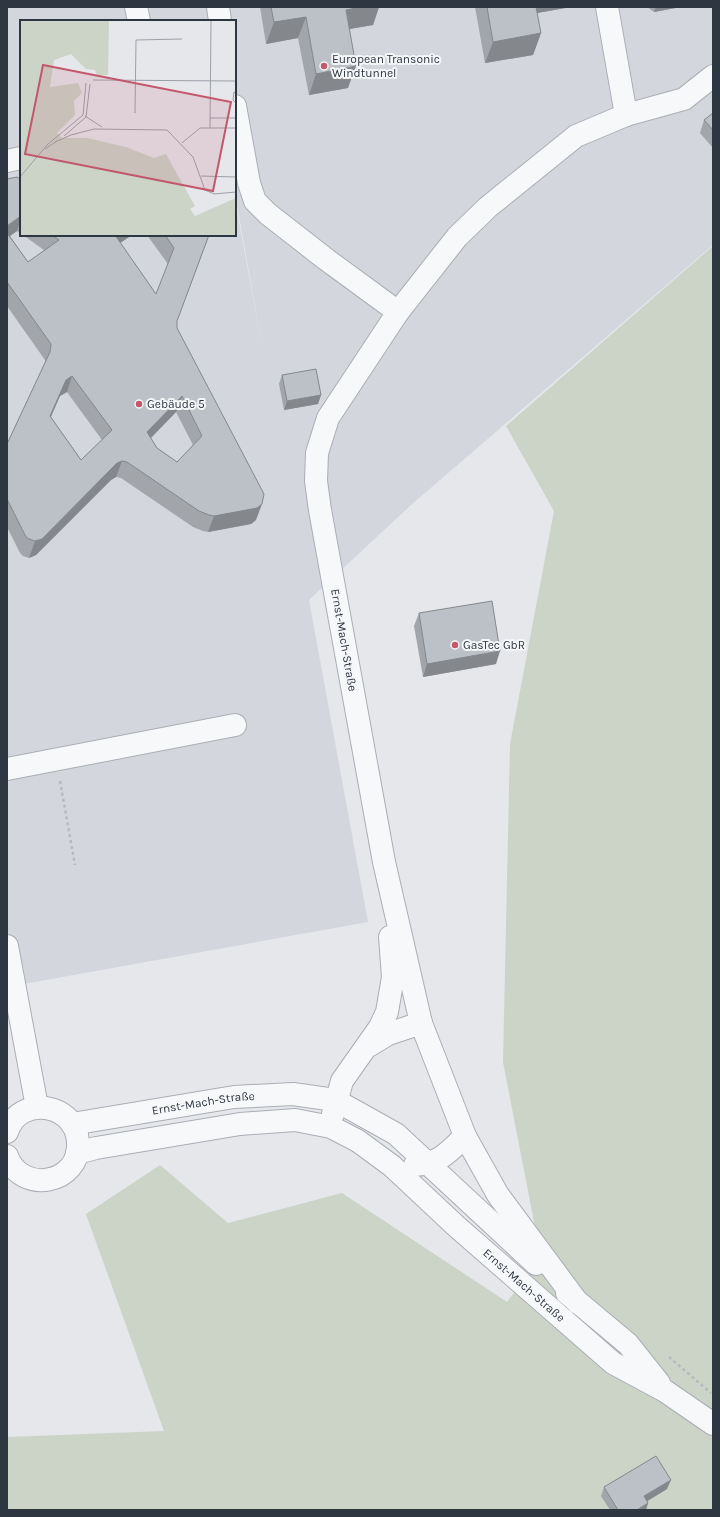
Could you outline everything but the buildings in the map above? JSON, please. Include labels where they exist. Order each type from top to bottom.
[{"type":"street","points":[[136,7],[139,20]]},
{"type":"street","points":[[218,7],[220,20]]},
{"type":"street","points":[[607,7],[626,115]]},
{"type":"street","name":"Ernst-Mach-Straße","points":[[578,1303],[498,1195],[465,1136],[421,1023],[384,862],[316,481],[317,454],[328,418],[398,312],[457,237],[488,207],[576,136],[626,115],[684,99],[713,76]]},
{"type":"street","points":[[236,114],[249,183],[255,201],[268,214],[327,260],[398,312]]},
{"type":"street","points":[[7,160],[20,158]]},
{"type":"street","points":[[7,769],[235,725]]},
{"type":"street","name":"Ernst-Mach-Straße","points":[[331,1127],[335,1100],[342,1081],[380,1028],[387,1012],[393,977],[384,862]]},
{"type":"street","points":[[7,946],[37,1107]]},
{"type":"street","name":"Ernst-Mach-Straße","points":[[366,1048],[388,1034],[421,1023]]},
{"type":"street","name":"Ernst-Mach-Straße","points":[[72,1124],[234,1097],[293,1094],[335,1100],[396,1134],[578,1303],[628,1344],[665,1390]]},
{"type":"street","points":[[7,1132],[16,1118],[25,1111],[37,1107],[57,1110],[72,1124],[78,1143],[77,1153],[67,1170],[50,1180],[38,1180],[26,1177],[16,1171],[7,1156]]},
{"type":"street","name":"Ernst-Mach-Straße","points":[[77,1153],[96,1148],[240,1124],[295,1120],[331,1127],[358,1141],[392,1166],[462,1232],[613,1363],[665,1390],[713,1424]]},
{"type":"street","points":[[392,1166],[430,1164],[448,1154],[465,1136]]},
{"type":"path","points":[[56,760],[75,865]]},
{"type":"path","points":[[668,1356],[713,1395]]},
{"type":"shaded area","points":[[7,7],[148,7],[150,18],[149,7],[713,7],[713,245],[411,505],[309,600],[368,922],[7,987]]},
{"type":"shaded area","points":[[713,246],[713,1510],[7,1510],[7,1437],[164,1431],[86,1214],[160,1165],[228,1223],[342,1193],[507,1302],[541,1258],[503,1062],[510,744],[554,511],[506,426]]},
{"type":"place","name":"European Transonic Windtunnel","points":[[324,66]]},
{"type":"place","name":"Gebäude 5","points":[[139,404]]},
{"type":"place","name":"GasTec GbR","points":[[455,645]]}]
